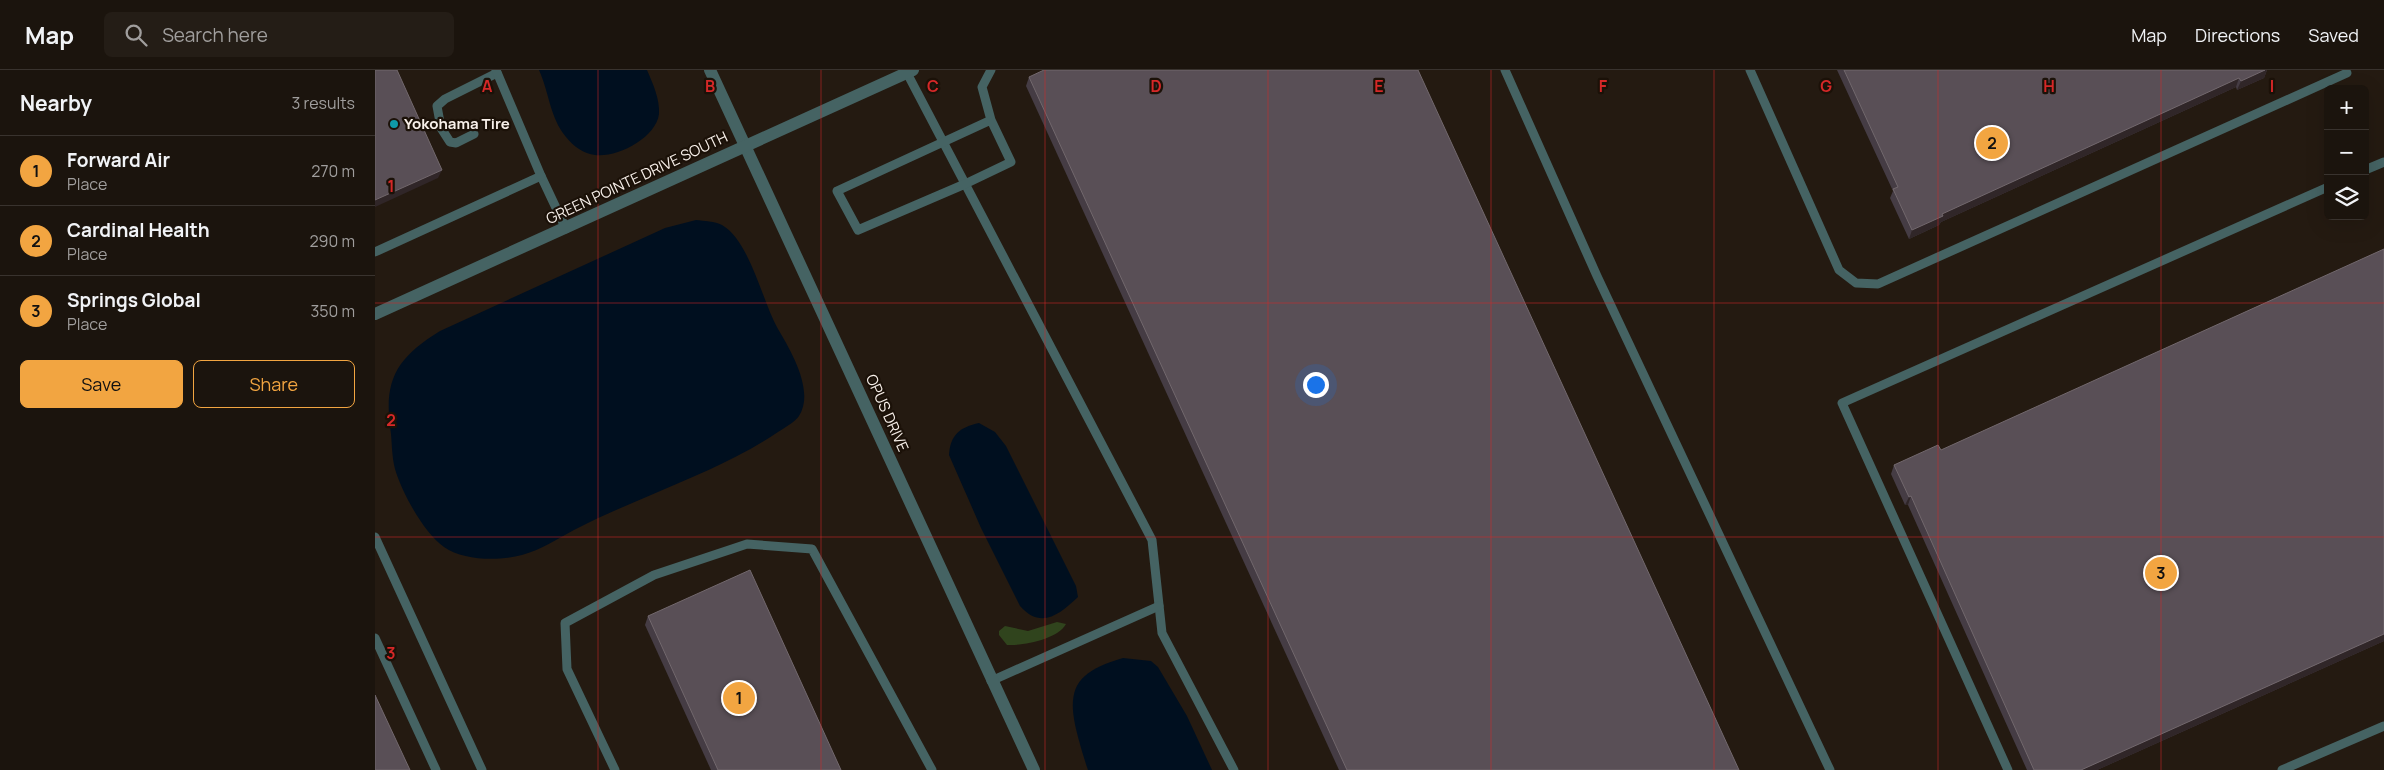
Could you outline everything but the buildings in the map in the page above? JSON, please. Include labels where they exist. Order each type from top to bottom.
[{"type":"street","name":"OPUS DRIVE","points":[[710,70],[840,348],[991,681],[1034,770]]},
{"type":"street","name":"GREEN POINTE DRIVE SOUTH","points":[[375,314],[910,71]]},
{"type":"lane","points":[[991,70],[982,88],[991,120],[1011,162],[858,230],[837,191],[991,120]]},
{"type":"lane","points":[[1505,70],[1597,276],[1830,770]]},
{"type":"lane","points":[[1749,70],[1839,270],[1856,283],[1877,284],[2348,71]]},
{"type":"lane","points":[[910,71],[965,184],[1152,540],[1162,633],[1234,770]]},
{"type":"lane","points":[[474,134],[456,143],[449,142],[441,128],[437,106],[445,99],[496,72],[565,229]]},
{"type":"lane","points":[[2369,168],[2384,162]]},
{"type":"lane","points":[[375,252],[541,176]]},
{"type":"lane","points":[[2008,770],[1842,403],[2324,189]]},
{"type":"lane","points":[[375,537],[482,770]]},
{"type":"lane","points":[[615,770],[567,669],[565,623],[654,575],[747,544],[812,549],[932,770]]},
{"type":"lane","points":[[991,681],[1159,606]]},
{"type":"lane","points":[[375,638],[435,770]]},
{"type":"lane","points":[[2283,770],[2384,726]]},
{"type":"green space","points":[[1057,622],[1066,624],[1056,634],[1031,643],[1007,645],[999,635],[999,631],[1005,626],[1028,631]]},
{"type":"water","points":[[539,70],[647,70],[656,92],[658,103],[659,114],[656,123],[643,138],[624,150],[604,155],[587,153],[579,149],[566,137],[556,122]]},
{"type":"water","points":[[696,220],[722,225],[732,233],[748,258],[772,317],[795,360],[803,383],[803,406],[799,416],[763,442],[732,459],[602,516],[529,553],[492,559],[471,557],[452,552],[436,541],[415,512],[395,469],[389,399],[391,386],[403,362],[412,351],[440,331],[665,228]]},
{"type":"water","points":[[979,423],[995,432],[1006,446],[1076,586],[1078,597],[1057,614],[1050,617],[1035,617],[1020,606],[981,528],[949,455],[951,442],[957,433],[966,427]]},
{"type":"water","points":[[1123,658],[1151,661],[1158,667],[1187,716],[1212,770],[1088,770],[1074,720],[1074,695],[1084,676],[1107,663]]},
{"type":"place","name":"Yokohama Tire","points":[[394,124]]},
{"type":"place","name":"Cardinal Health","points":[[1992,143]]},
{"type":"place","name":"Springs Global","points":[[2161,573]]},
{"type":"place","name":"Forward Air","points":[[739,698]]}]
